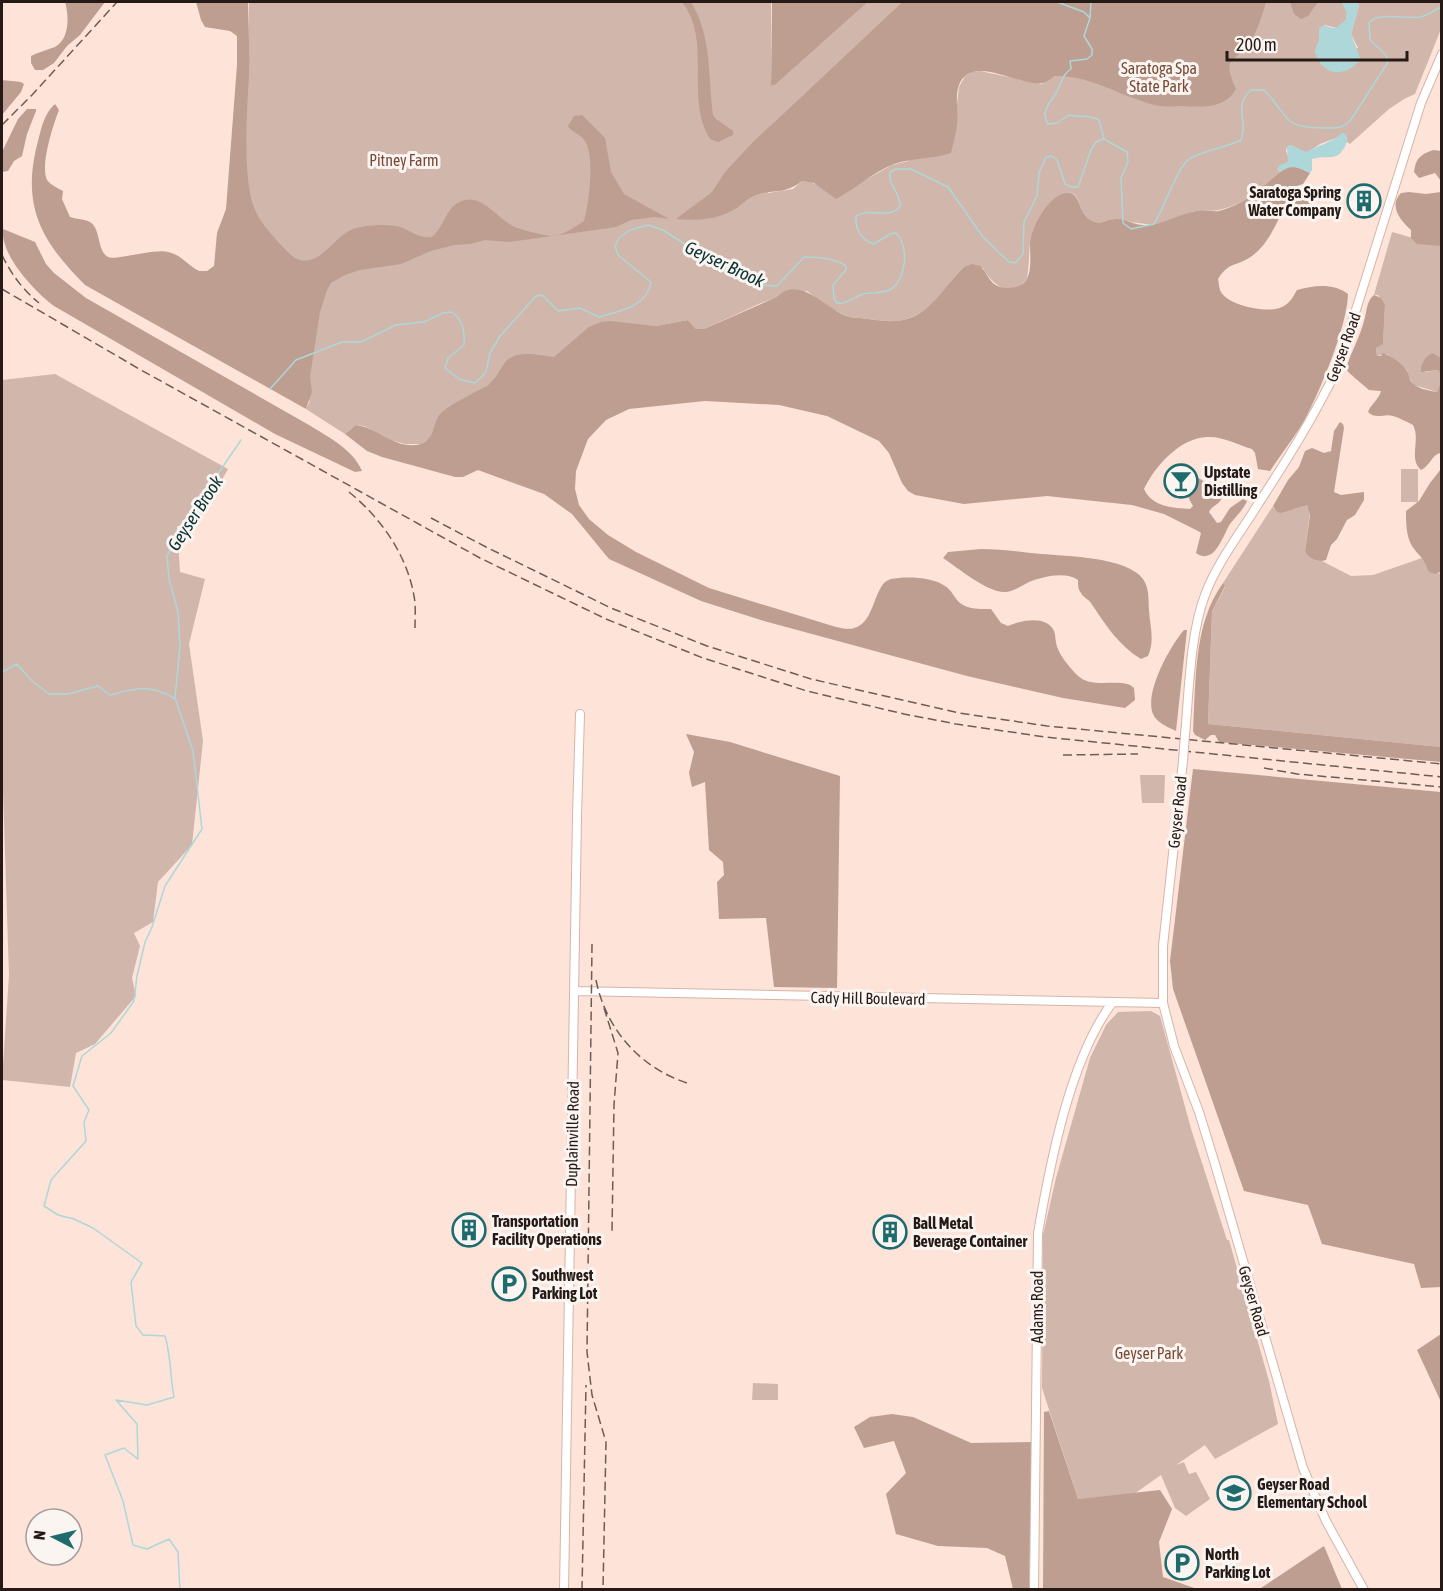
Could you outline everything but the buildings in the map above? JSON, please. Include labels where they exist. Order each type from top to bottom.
[{"type":"street","name":"Geyser Road","points":[[1364,1590],[1330,1528],[1303,1468],[1215,1164],[1199,1112],[1174,1046],[1163,1003],[1164,937],[1194,643],[1204,597],[1232,545],[1291,453],[1338,367],[1421,103],[1442,54]]},
{"type":"street","name":"Duplainville Road","points":[[564,1590],[580,714]]},
{"type":"street","name":"Cady Hill Boulevard","points":[[574,992],[1163,1003]]},
{"type":"street","name":"Adams Road","points":[[1034,1590],[1038,1233],[1046,1185],[1072,1089],[1083,1058],[1112,1003]]},
{"type":"green space","points":[[65,2],[105,2],[80,35],[67,46],[54,63],[43,70],[35,70],[31,63],[31,56],[55,47],[66,33],[68,20]]},
{"type":"green space","points":[[196,2],[248,2],[249,65],[246,138],[249,188],[254,208],[260,219],[279,243],[294,257],[300,260],[315,258],[346,233],[364,226],[392,225],[420,236],[432,237],[453,207],[464,200],[479,201],[514,227],[552,236],[509,242],[485,240],[454,245],[431,251],[401,264],[360,270],[331,283],[320,312],[310,377],[312,392],[306,409],[85,285],[56,253],[46,237],[38,220],[34,203],[33,164],[42,125],[55,104],[59,110],[46,156],[45,174],[52,185],[63,191],[62,199],[70,217],[88,221],[95,228],[104,254],[112,258],[162,251],[177,255],[199,271],[207,271],[214,266],[217,233],[226,209],[237,65],[237,36],[230,31],[205,27]]},
{"type":"green space","points":[[249,2],[771,2],[771,86],[775,85],[868,2],[902,2],[770,126],[768,193],[793,189],[802,181],[843,195],[892,165],[908,161],[957,104],[959,87],[965,76],[972,72],[980,71],[1041,84],[1049,81],[1050,2],[1342,2],[1347,13],[1346,20],[1337,28],[1325,25],[1319,29],[1319,41],[1315,51],[1358,48],[1351,34],[1359,5],[1356,2],[1441,2],[1441,29],[1415,94],[1389,109],[1350,144],[1347,142],[1346,134],[1320,144],[1306,153],[1291,145],[1287,147],[1288,162],[1277,169],[1280,172],[1252,195],[1228,208],[1216,211],[1201,210],[1157,224],[1114,219],[1095,222],[1085,215],[1072,193],[1066,193],[1053,200],[1038,220],[1031,235],[1027,279],[1015,288],[1003,288],[997,285],[983,268],[964,267],[931,305],[902,320],[886,321],[848,317],[807,291],[761,303],[704,329],[696,329],[688,320],[656,326],[640,325],[554,357],[520,355],[503,365],[492,382],[436,424],[429,439],[422,444],[405,444],[390,440],[364,426],[356,425],[345,434],[306,409],[310,401],[240,358]]},
{"type":"green space","points":[[682,2],[691,2],[703,29],[713,115],[733,131],[733,135],[718,142],[710,139],[703,123],[699,106],[696,34],[691,18]]},
{"type":"green space","points":[[772,2],[868,2],[775,85],[771,86]]},
{"type":"green space","name":"Saratoga Spa State Park","points":[[902,2],[1266,2],[1253,37],[1231,61],[1230,71],[1236,89],[1231,96],[1219,103],[1205,106],[1160,106],[1068,76],[1054,76],[1045,83],[1035,83],[992,72],[973,72],[961,81],[957,92],[957,125],[951,153],[894,164],[836,199],[814,183],[802,181],[789,189],[751,197],[737,208],[714,218],[676,219],[712,192],[725,172],[753,142]]},
{"type":"green space","points":[[1290,2],[1318,2],[1308,16],[1301,19],[1294,14]]},
{"type":"green space","points":[[2,80],[24,84],[21,92],[2,115]]},
{"type":"green space","points":[[27,109],[36,109],[36,111],[22,156],[14,161],[8,171],[2,172],[2,152],[18,119]]},
{"type":"green space","points":[[582,115],[605,138],[611,172],[624,194],[669,219],[655,217],[631,220],[616,227],[558,235],[584,221],[586,213],[590,157],[585,141],[568,126],[574,116]]},
{"type":"green space","points":[[1433,150],[1441,151],[1441,181],[1435,173],[1419,178],[1414,172],[1419,158]]},
{"type":"green space","points":[[1295,166],[1310,173],[1303,184],[1291,188],[1293,191],[1308,194],[1315,201],[1305,207],[1284,207],[1261,248],[1249,258],[1229,267],[1218,279],[1220,291],[1225,297],[1240,305],[1268,310],[1285,305],[1297,290],[1317,286],[1337,288],[1348,294],[1343,324],[1332,359],[1310,408],[1270,471],[1258,469],[1252,449],[1224,439],[1207,437],[1187,442],[1178,448],[1149,480],[1144,489],[1152,500],[1164,505],[1190,509],[1193,506],[1188,491],[1197,477],[1222,497],[1209,512],[1217,523],[1221,522],[1230,508],[1243,499],[1247,501],[1230,524],[1218,547],[1208,556],[1196,553],[1201,533],[1164,514],[1132,505],[1047,496],[964,504],[915,495],[908,491],[902,483],[889,453],[879,441],[827,416],[779,405],[705,401],[629,409],[606,420],[588,439],[576,471],[575,489],[579,505],[589,519],[608,535],[636,552],[709,588],[849,629],[861,625],[867,619],[885,582],[904,578],[934,581],[947,588],[958,601],[967,607],[991,609],[1001,623],[1008,626],[1033,620],[1051,626],[1061,656],[1077,675],[1091,682],[1122,683],[1134,688],[1135,700],[1125,708],[1063,698],[967,676],[764,621],[701,601],[609,559],[572,514],[544,494],[478,470],[463,477],[455,477],[382,457],[367,451],[345,434],[356,425],[396,442],[421,444],[430,436],[441,413],[488,385],[508,359],[522,354],[554,357],[589,327],[601,322],[656,326],[688,320],[696,329],[704,329],[777,297],[785,291],[794,289],[812,295],[848,317],[903,320],[926,309],[964,267],[972,264],[980,266],[997,286],[1011,288],[1024,283],[1030,271],[1030,243],[1037,221],[1052,200],[1065,193],[1075,196],[1085,215],[1095,222],[1117,219],[1139,225],[1150,225],[1196,211],[1219,211],[1237,205],[1286,167]]},
{"type":"green space","points":[[1441,192],[1441,246],[1417,244],[1411,238],[1411,230],[1400,218],[1396,208],[1397,198],[1401,193],[1426,194]]},
{"type":"green space","points":[[3,229],[35,242],[46,264],[54,273],[86,298],[324,434],[353,456],[362,471],[355,472],[275,434],[54,306],[20,272],[7,250]]},
{"type":"green space","points":[[1392,232],[1441,246],[1441,358],[1433,353],[1425,372],[1438,370],[1441,373],[1437,392],[1414,385],[1407,370],[1387,354],[1377,356],[1376,348],[1383,343],[1385,305],[1378,295],[1374,295]]},
{"type":"green space","points":[[1374,295],[1381,298],[1385,305],[1383,344],[1376,348],[1377,356],[1383,353],[1396,360],[1407,371],[1412,383],[1422,389],[1437,392],[1441,381],[1441,453],[1421,470],[1415,460],[1416,437],[1413,425],[1390,415],[1374,416],[1368,412],[1381,391],[1369,390],[1346,369],[1361,331],[1369,302]]},
{"type":"green space","points":[[1433,353],[1441,358],[1441,374],[1438,370],[1421,372],[1424,361]]},
{"type":"green space","points":[[55,374],[228,469],[196,526],[177,526],[180,572],[205,579],[189,644],[203,741],[192,845],[158,882],[153,922],[134,933],[140,946],[132,978],[136,996],[95,1044],[76,1053],[70,1087],[2,1080],[9,975],[2,761],[2,380]]},
{"type":"green space","points":[[1340,422],[1344,428],[1334,492],[1341,495],[1364,492],[1364,500],[1355,515],[1347,520],[1337,539],[1331,545],[1326,560],[1317,561],[1305,551],[1310,515],[1307,505],[1281,513],[1277,512],[1273,506],[1288,480],[1299,467],[1305,451],[1312,448],[1324,453],[1331,451],[1334,431]]},
{"type":"green space","points":[[1401,469],[1418,469],[1418,502],[1401,502]]},
{"type":"green space","points":[[1441,469],[1441,572],[1434,574],[1428,571],[1424,561],[1410,542],[1406,511],[1419,501]]},
{"type":"green space","points":[[1306,504],[1310,511],[1305,551],[1314,560],[1322,561],[1351,576],[1373,575],[1422,558],[1439,574],[1441,572],[1441,747],[1208,724],[1212,611],[1225,587],[1223,583],[1273,506],[1274,509],[1295,509]]},
{"type":"green space","points":[[981,549],[1095,559],[1124,566],[1135,572],[1143,579],[1148,591],[1152,639],[1148,656],[1141,659],[1119,641],[1082,594],[1078,580],[1073,577],[1060,575],[1047,577],[1006,592],[996,591],[943,558],[948,552]]},
{"type":"green space","points":[[1223,583],[1225,586],[1212,611],[1208,724],[1441,747],[1441,762],[1219,742],[1215,735],[1205,740],[1195,735],[1193,731],[1196,674],[1201,635],[1213,599]]},
{"type":"green space","points":[[1184,630],[1187,630],[1176,731],[1157,720],[1151,705],[1155,682],[1160,670]]},
{"type":"green space","points":[[686,734],[730,742],[840,776],[837,988],[774,987],[766,918],[719,919],[717,882],[724,875],[723,862],[709,850],[705,782],[692,787],[689,773],[694,752]]},
{"type":"green space","points":[[1193,769],[1441,792],[1441,1287],[1421,1288],[1414,1264],[1322,1244],[1308,1205],[1244,1191],[1173,989],[1170,961]]},
{"type":"green space","points":[[1140,775],[1165,775],[1164,803],[1142,803]]},
{"type":"green space","name":"Geyser Park","points":[[1151,1011],[1160,1016],[1192,1132],[1227,1240],[1229,1240],[1269,1381],[1278,1424],[1215,1459],[1205,1445],[1176,1465],[1184,1462],[1189,1474],[1196,1472],[1210,1499],[1186,1516],[1175,1508],[1161,1475],[1134,1494],[1078,1499],[1042,1388],[1043,1235],[1056,1178],[1090,1058],[1106,1025],[1118,1012]]},
{"type":"green space","points":[[1442,1334],[1441,1402],[1417,1350]]},
{"type":"green space","points":[[753,1383],[778,1384],[778,1400],[752,1400]]},
{"type":"green space","points":[[1049,1411],[1078,1499],[1160,1490],[1172,1509],[1159,1542],[1163,1577],[1197,1589],[1043,1589],[1044,1412]]},
{"type":"green space","points":[[892,1414],[913,1417],[971,1443],[1033,1442],[1029,1589],[1013,1589],[1005,1556],[987,1548],[938,1546],[896,1534],[886,1494],[906,1473],[894,1441],[864,1448],[854,1427],[870,1417]]},
{"type":"green space","points":[[1324,1546],[1342,1589],[1261,1589],[1261,1588]]},
{"type":"water","points":[[1342,2],[1356,2],[1359,5],[1351,34],[1361,60],[1353,67],[1334,72],[1321,64],[1315,51],[1321,27],[1336,28],[1346,20],[1347,13]]},
{"type":"water","points":[[1342,133],[1346,134],[1347,142],[1344,149],[1336,156],[1312,159],[1310,173],[1295,167],[1280,172],[1277,169],[1288,162],[1287,147],[1291,145],[1306,152]]},
{"type":"waterway","points":[[1057,2],[1084,12],[1090,18],[1084,36],[1092,49],[1092,55],[1087,59],[1070,61],[1071,69],[1064,76],[1048,106],[1046,119],[1048,124],[1057,123],[1069,115],[1095,118],[1099,120],[1104,139]]},
{"type":"waterway","points":[[1090,18],[1091,2]]},
{"type":"waterway","name":"Geyser Brook","points":[[270,389],[296,360],[342,342],[361,342],[396,325],[424,322],[443,313],[452,312],[459,319],[462,327],[464,345],[448,358],[445,368],[459,379],[475,383],[486,372],[490,353],[500,336],[536,296],[542,295],[558,311],[580,308],[599,317],[631,307],[644,297],[651,282],[618,255],[615,246],[619,238],[630,230],[648,225],[663,230],[721,265],[745,272],[760,285],[777,286],[804,257],[815,257],[846,266],[846,270],[833,285],[834,298],[837,303],[847,302],[863,294],[888,291],[896,284],[903,270],[903,245],[896,233],[874,244],[869,242],[860,233],[856,216],[867,213],[890,213],[900,207],[899,198],[890,177],[890,172],[896,169],[911,169],[948,187],[983,237],[1009,262],[1015,263],[1023,254],[1024,222],[1037,196],[1039,173],[1046,157],[1052,156],[1057,160],[1065,184],[1078,187],[1091,150],[1096,142],[1104,139],[1127,152],[1128,162],[1121,178],[1123,223],[1131,229],[1154,224],[1186,162],[1197,155],[1241,140],[1243,102],[1251,90],[1264,90],[1287,119],[1300,126],[1332,128],[1344,125],[1350,121],[1388,62],[1386,55],[1370,40],[1369,23],[1379,17],[1420,17],[1441,7]]},
{"type":"waterway","points":[[180,1590],[178,1552],[169,1539],[147,1549],[133,1545],[123,1501],[105,1455],[124,1448],[138,1459],[137,1424],[116,1400],[147,1405],[174,1397],[165,1336],[143,1335],[136,1326],[131,1282],[142,1263],[93,1228],[74,1219],[58,1215],[44,1206],[51,1180],[86,1141],[84,1122],[89,1110],[73,1086],[82,1056],[111,1033],[134,1001],[145,942],[165,886],[202,829],[193,751],[175,698],[180,646],[178,612],[169,579],[167,556],[194,509],[241,440]]},
{"type":"waterway","points":[[2,672],[17,664],[31,680],[49,694],[68,694],[98,686],[110,695],[150,689],[174,698]]},
{"type":"railway","points":[[2,125],[117,2]]},
{"type":"railway","points":[[2,255],[18,281],[39,303]]},
{"type":"railway","points":[[2,289],[141,370],[480,558],[606,619],[703,658],[807,691],[956,724],[1045,737],[1442,777]]},
{"type":"railway","points":[[349,492],[372,513],[399,552],[411,581],[415,628]]},
{"type":"railway","points":[[431,518],[611,608],[707,646],[811,679],[959,713],[1047,726],[1442,764]]},
{"type":"railway","points":[[1063,755],[1138,754]]},
{"type":"railway","points":[[1264,768],[1297,774],[1442,787]]},
{"type":"railway","points":[[592,944],[587,1352],[592,1395],[606,1442],[603,1590]]},
{"type":"railway","points":[[596,980],[608,1015],[628,1045],[656,1068],[690,1084]]},
{"type":"railway","points":[[604,1008],[618,1053],[614,1105],[612,1231]]},
{"type":"railway","points":[[582,1590],[586,1385]]},
{"type":"place","name":"Saratoga Spring Water Company","points":[[1364,201]]},
{"type":"place","name":"Upstate Distilling","points":[[1181,481]]},
{"type":"place","name":"Transportation Facility Operations","points":[[469,1230]]},
{"type":"place","name":"Ball Metal Beverage Container","points":[[890,1232]]},
{"type":"place","name":"Southwest Parking Lot","points":[[509,1284]]},
{"type":"place","name":"Geyser Road Elementary School","points":[[1234,1493]]},
{"type":"place","name":"North Parking Lot","points":[[1182,1563]]},
{"type":"park label","name":"Pitney Farm","points":[[404,160]]}]
